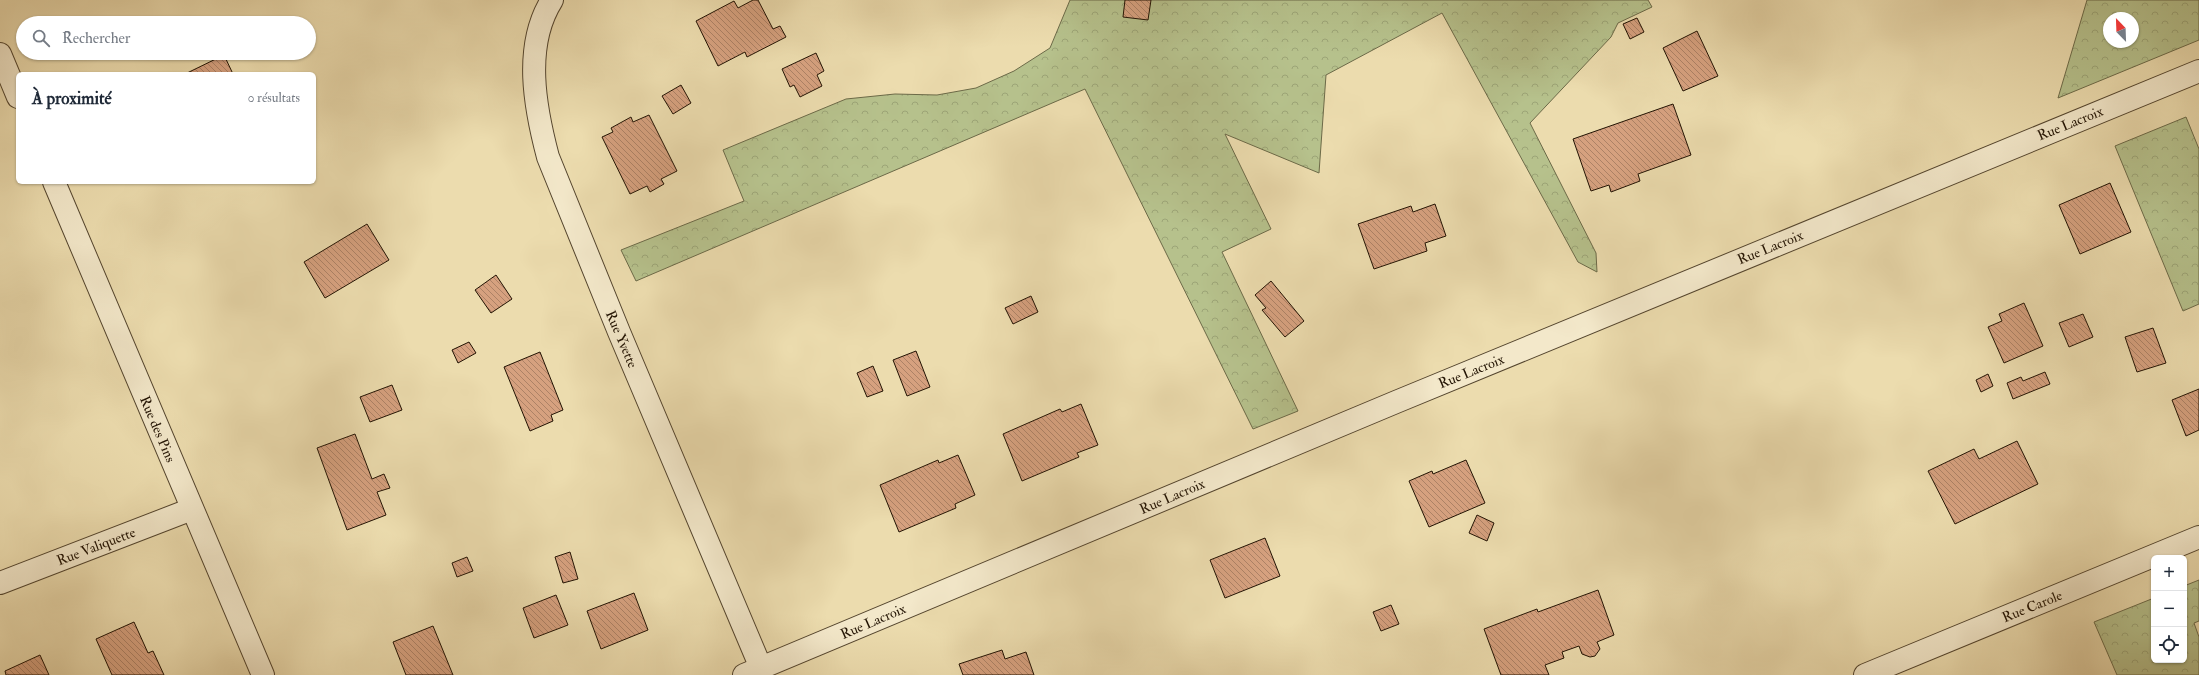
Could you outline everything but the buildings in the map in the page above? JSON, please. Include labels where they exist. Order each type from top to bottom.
[{"type":"street","name":"Rue Yvette","points":[[552,0],[539,33],[534,65],[536,104],[548,157],[619,332],[753,672]]},
{"type":"street","points":[[0,54],[16,92]]},
{"type":"street","name":"Rue Lacroix","points":[[753,672],[1411,396],[2199,71]]},
{"type":"street","name":"Rue des Pins","points":[[55,184],[263,675]]},
{"type":"street","name":"Rue Valiquette","points":[[0,583],[192,509]]},
{"type":"street","name":"Rue Carole","points":[[1865,675],[2199,537]]},
{"type":"green space","points":[[1070,0],[1648,0],[1652,7],[1618,23],[1611,37],[1530,123],[1596,253],[1597,272],[1578,262],[1442,13],[1326,75],[1319,173],[1225,134],[1271,229],[1222,252],[1298,411],[1253,429],[1085,89],[636,281],[621,250],[744,201],[723,150],[846,99],[895,94],[937,95],[976,88],[1014,71],[1050,48]]},
{"type":"green space","points":[[2087,0],[2199,0],[2199,40],[2058,98]]},
{"type":"green space","points":[[2186,117],[2199,149],[2199,304],[2183,311],[2115,146]]},
{"type":"green space","points":[[2199,580],[2199,621],[2194,623],[2199,637],[2199,675],[2117,675],[2094,622],[2151,599],[2151,663],[2187,663],[2187,585]]}]
